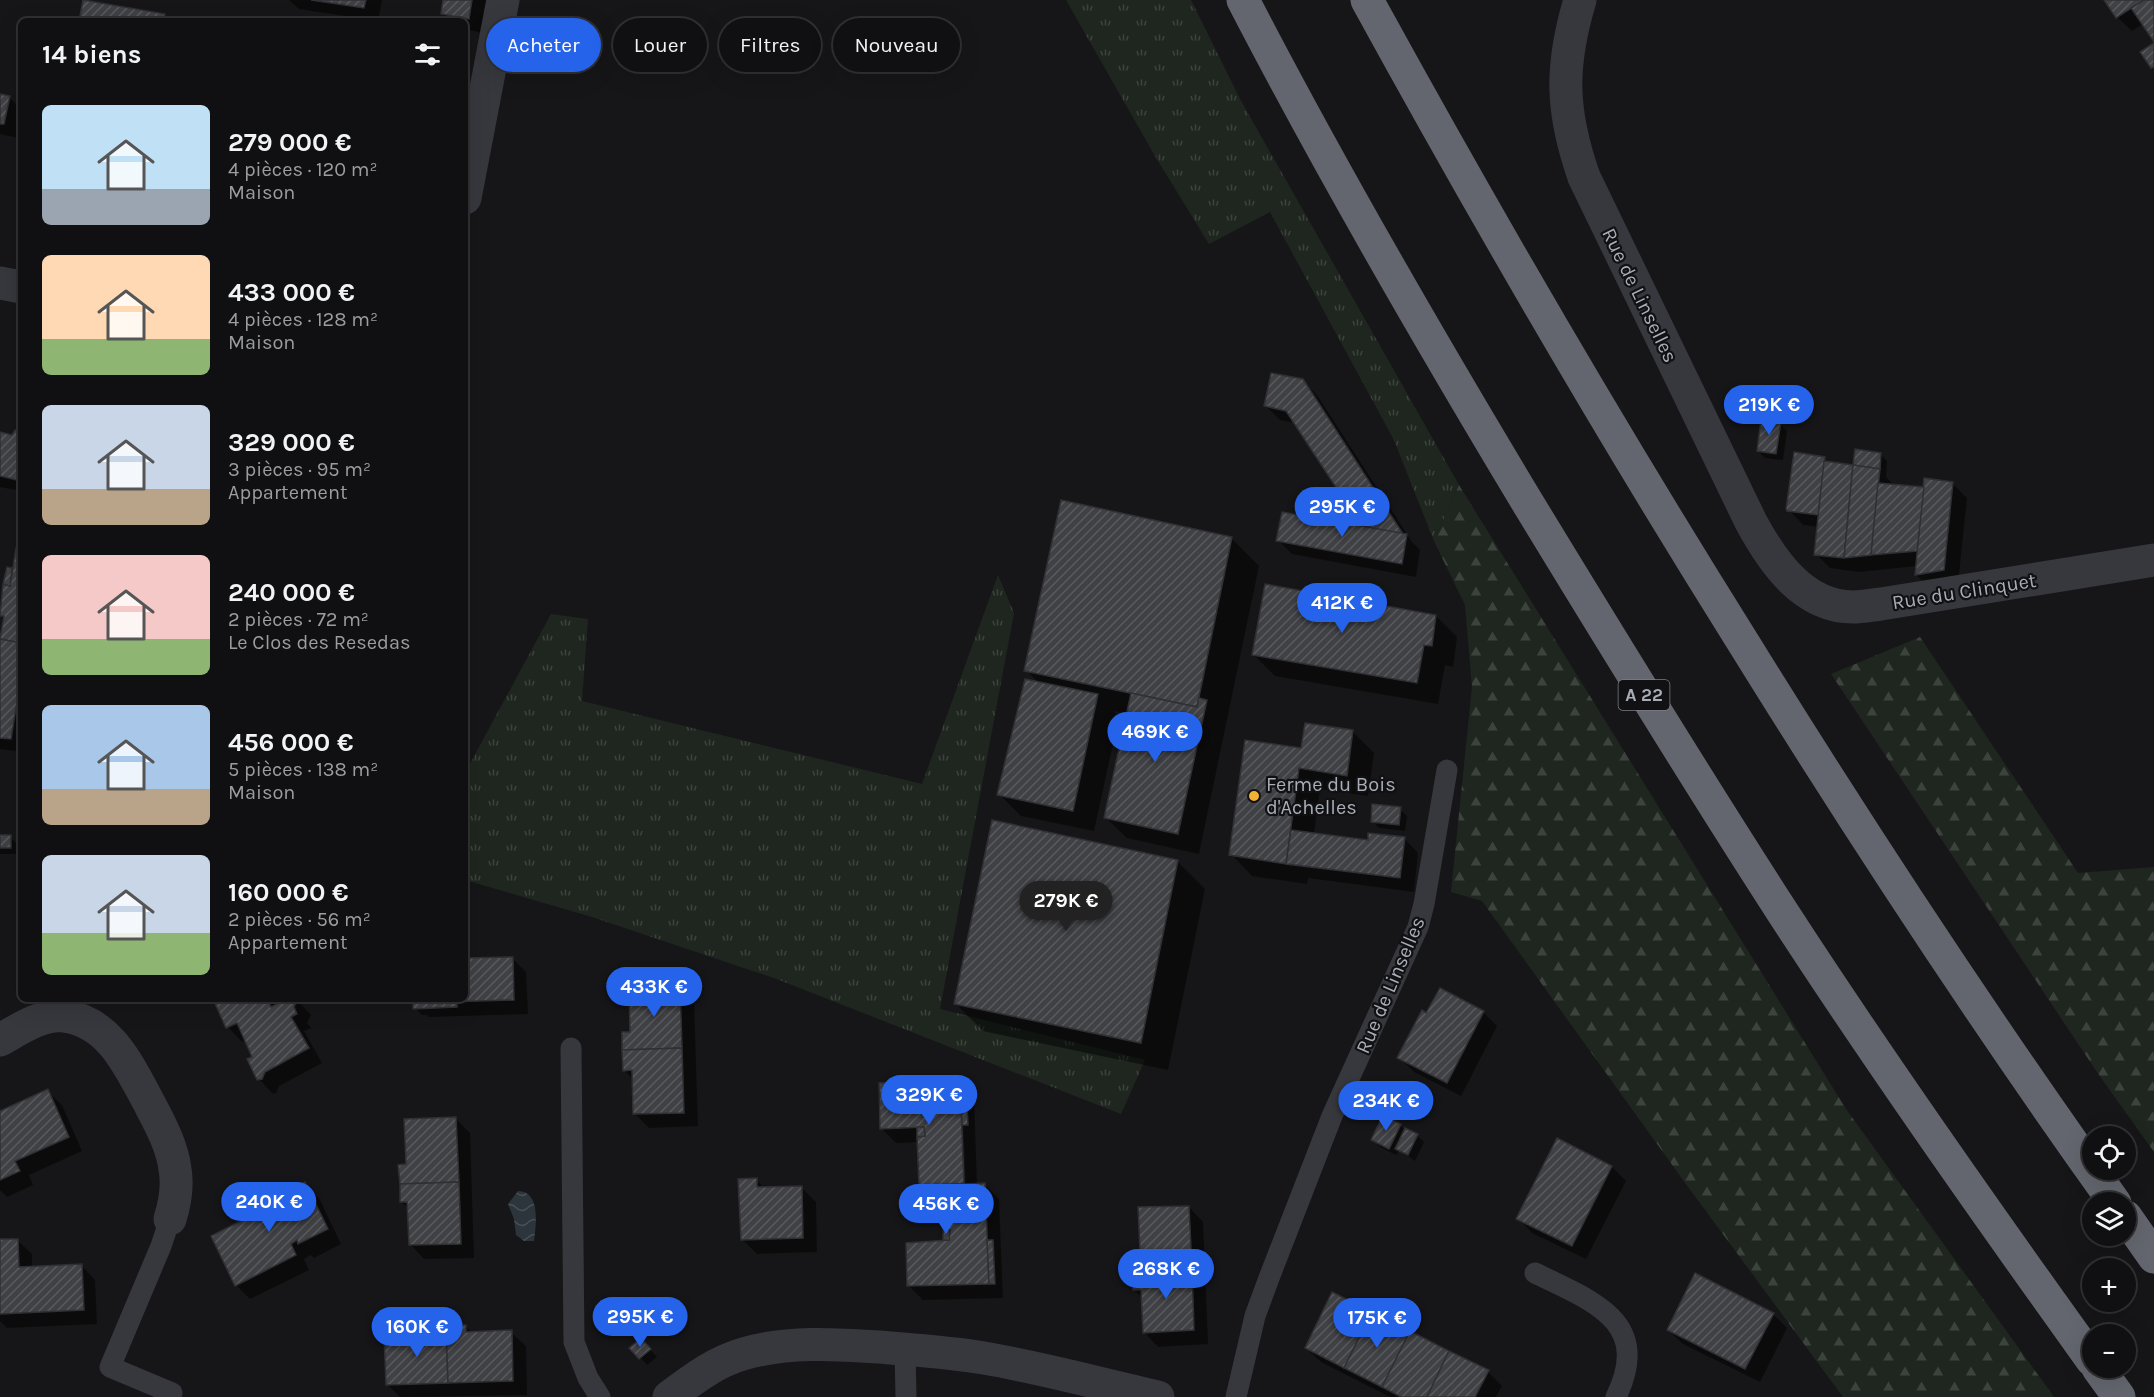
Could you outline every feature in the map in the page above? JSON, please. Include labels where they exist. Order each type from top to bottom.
[{"type":"highway","name":"A 22","points":[[1243,0],[1351,199],[1471,410],[1650,704],[1866,1037],[2082,1346]]},
{"type":"highway","points":[[1367,0],[1525,283],[1644,483],[1745,646],[1916,915],[2107,1192]]},
{"type":"highway","points":[[2136,1231],[2154,1257]]},
{"type":"highway","points":[[2105,1378],[2119,1397]]},
{"type":"street","points":[[468,182],[503,0]]},
{"type":"street","name":"Rue de Linselles","points":[[1580,0],[1574,20],[1565,76],[1568,124],[1584,177],[1751,522],[1783,572]]},
{"type":"street","points":[[0,283],[18,286]]},
{"type":"street","name":"Rue du Clinquet","points":[[1783,572],[1814,597],[1833,604],[1852,607],[2154,560]]},
{"type":"street","points":[[0,1040],[27,1025],[61,1015],[89,1023],[117,1048],[156,1115],[172,1158],[176,1191],[170,1219]]},
{"type":"street","points":[[669,1397],[700,1374],[722,1362],[742,1354],[798,1344],[905,1349],[984,1358],[1158,1397]]},
{"type":"lane","name":"Rue de Linselles","points":[[1236,1397],[1248,1341],[1269,1278],[1332,1116],[1418,927],[1447,770]]},
{"type":"lane","points":[[571,1048],[574,1342],[588,1378],[600,1397]]},
{"type":"lane","points":[[170,1219],[161,1246],[110,1367],[172,1394]]},
{"type":"lane","points":[[1535,1273],[1593,1301],[1607,1312],[1620,1329],[1628,1345],[1628,1364],[1623,1384],[1616,1397]]},
{"type":"lane","points":[[905,1349],[906,1397]]},
{"type":"green space","points":[[1066,0],[1191,0],[1240,99],[1459,485],[1434,541],[1394,440],[1270,212],[1209,244],[1155,156]]},
{"type":"green space","points":[[1459,485],[1846,1109],[2054,1397],[1843,1397],[1482,901],[1451,892],[1472,687],[1465,605],[1434,541]]},
{"type":"green space","points":[[998,575],[1014,613],[940,1009],[1145,1060],[1121,1114],[774,978],[592,917],[468,881],[468,767],[551,614],[588,619],[582,701],[922,784]]},
{"type":"green space","points":[[1920,637],[2078,873],[2154,867],[2154,1152],[2099,1075],[1831,674]]},
{"type":"water","points":[[518,1191],[525,1193],[534,1203],[536,1219],[534,1241],[524,1241],[516,1235],[514,1219],[508,1204]]},
{"type":"building","points":[[83,0],[165,14],[164,18],[80,18]]},
{"type":"building","points":[[311,0],[366,0],[364,8]]},
{"type":"building","points":[[443,0],[472,0],[469,19],[441,14]]},
{"type":"building","points":[[2104,0],[2144,0],[2116,18]]},
{"type":"building","points":[[2144,0],[2154,0],[2154,42],[2131,8]]},
{"type":"building","points":[[2154,43],[2154,67],[2151,68],[2140,52]]},
{"type":"building","points":[[0,94],[10,96],[4,124],[0,124]]},
{"type":"building","points":[[1271,373],[1303,379],[1403,534],[1362,527],[1286,411],[1264,406]]},
{"type":"building","points":[[1761,419],[1781,422],[1776,454],[1757,451]]},
{"type":"building","points":[[15,430],[18,430],[18,480],[0,476],[0,432],[12,435]]},
{"type":"building","points":[[1855,449],[1881,453],[1880,469],[1853,465]]},
{"type":"building","points":[[1794,452],[1825,457],[1818,515],[1786,509]]},
{"type":"building","points":[[1824,461],[1853,465],[1844,558],[1814,555]]},
{"type":"building","points":[[1853,465],[1880,469],[1871,555],[1844,558]]},
{"type":"building","points":[[1924,478],[1953,482],[1944,570],[1915,575]]},
{"type":"building","points":[[1878,483],[1924,487],[1917,551],[1871,555]]},
{"type":"building","points":[[1061,500],[1232,537],[1197,707],[1024,671]]},
{"type":"building","points":[[1282,512],[1407,534],[1402,564],[1276,541]]},
{"type":"building","points":[[16,548],[18,548],[18,642],[0,639],[4,616],[0,616],[3,584],[10,586]]},
{"type":"building","points":[[7,567],[12,568],[10,586],[3,584]]},
{"type":"building","points":[[1265,584],[1436,615],[1432,646],[1424,645],[1417,683],[1252,655]]},
{"type":"building","points":[[0,639],[18,642],[18,696],[11,739],[0,738]]},
{"type":"building","points":[[1025,679],[1098,694],[1073,811],[997,795]]},
{"type":"building","points":[[1131,693],[1197,707],[1199,698],[1207,700],[1178,834],[1104,818]]},
{"type":"building","points":[[1305,723],[1353,730],[1347,776],[1299,768],[1286,864],[1229,855],[1245,740],[1301,748]]},
{"type":"building","points":[[1372,804],[1401,807],[1399,825],[1371,822]]},
{"type":"building","points":[[992,820],[1178,860],[1141,1043],[954,1004]]},
{"type":"building","points":[[1291,830],[1368,840],[1368,833],[1405,837],[1400,878],[1286,864]]},
{"type":"building","points":[[0,835],[11,835],[11,848],[0,848]]},
{"type":"building","points":[[513,957],[514,1000],[468,1001],[468,958]]},
{"type":"building","points":[[680,985],[682,1048],[622,1050],[622,1032],[630,1032],[629,986]]},
{"type":"building","points":[[1440,988],[1484,1011],[1447,1083],[1397,1058],[1422,1010],[1426,1013]]},
{"type":"building","points":[[214,1002],[269,1002],[271,1007],[281,1002],[296,1002],[294,1007],[297,1014],[291,1017],[309,1048],[265,1072],[262,1079],[257,1080],[247,1059],[252,1057],[237,1023],[226,1028]]},
{"type":"building","points":[[457,1002],[457,1007],[413,1009],[413,1003]]},
{"type":"building","points":[[682,1048],[684,1113],[633,1114],[632,1070],[623,1071],[622,1050]]},
{"type":"building","points":[[960,1081],[966,1081],[968,1125],[962,1125]]},
{"type":"building","points":[[960,1081],[964,1184],[919,1185],[917,1137],[925,1136],[924,1127],[880,1129],[879,1083]]},
{"type":"building","points":[[48,1089],[69,1137],[15,1161],[20,1171],[0,1180],[0,1111]]},
{"type":"building","points":[[1383,1115],[1401,1124],[1389,1149],[1371,1140]]},
{"type":"building","points":[[456,1117],[459,1182],[400,1184],[398,1165],[406,1164],[404,1119]]},
{"type":"building","points":[[917,1127],[924,1127],[925,1136],[917,1137]]},
{"type":"building","points":[[1405,1128],[1418,1134],[1408,1155],[1395,1149]]},
{"type":"building","points":[[1557,1138],[1612,1166],[1572,1246],[1516,1219]]},
{"type":"building","points":[[757,1178],[757,1187],[802,1186],[803,1238],[741,1240],[738,1179]]},
{"type":"building","points":[[305,1182],[328,1229],[298,1244],[297,1240],[291,1244],[296,1255],[235,1286],[211,1236],[241,1221],[237,1210],[267,1195],[271,1203],[278,1200],[276,1196]]},
{"type":"building","points":[[459,1182],[461,1244],[409,1245],[407,1202],[400,1202],[400,1184]]},
{"type":"building","points":[[985,1183],[989,1284],[907,1286],[906,1243],[949,1240],[950,1230],[943,1231],[942,1185]]},
{"type":"building","points":[[1189,1206],[1192,1269],[1132,1271],[1131,1251],[1140,1251],[1138,1207]]},
{"type":"building","points":[[950,1230],[949,1240],[943,1240],[943,1231]]},
{"type":"building","points":[[0,1239],[18,1239],[19,1267],[82,1264],[84,1310],[0,1314]]},
{"type":"building","points":[[987,1240],[993,1240],[995,1284],[989,1284]]},
{"type":"building","points":[[1192,1269],[1194,1330],[1143,1333],[1141,1290],[1133,1290],[1132,1271]]},
{"type":"building","points":[[1695,1273],[1774,1313],[1745,1369],[1667,1330]]},
{"type":"building","points":[[1332,1292],[1372,1312],[1344,1368],[1305,1348]]},
{"type":"building","points":[[1372,1312],[1410,1331],[1382,1387],[1344,1368]]},
{"type":"building","points":[[428,1325],[446,1325],[448,1383],[386,1385],[384,1335],[429,1333]]},
{"type":"building","points":[[446,1325],[466,1325],[466,1332],[512,1330],[513,1381],[448,1383]]},
{"type":"building","points":[[1410,1331],[1449,1351],[1427,1397],[1401,1397],[1382,1387]]},
{"type":"building","points":[[641,1338],[651,1349],[639,1359],[629,1348]]},
{"type":"building","points":[[1449,1351],[1489,1370],[1475,1397],[1427,1397]]},
{"type":"place","name":"Ferme du Bois d'Achelles","points":[[1254,796]]}]
